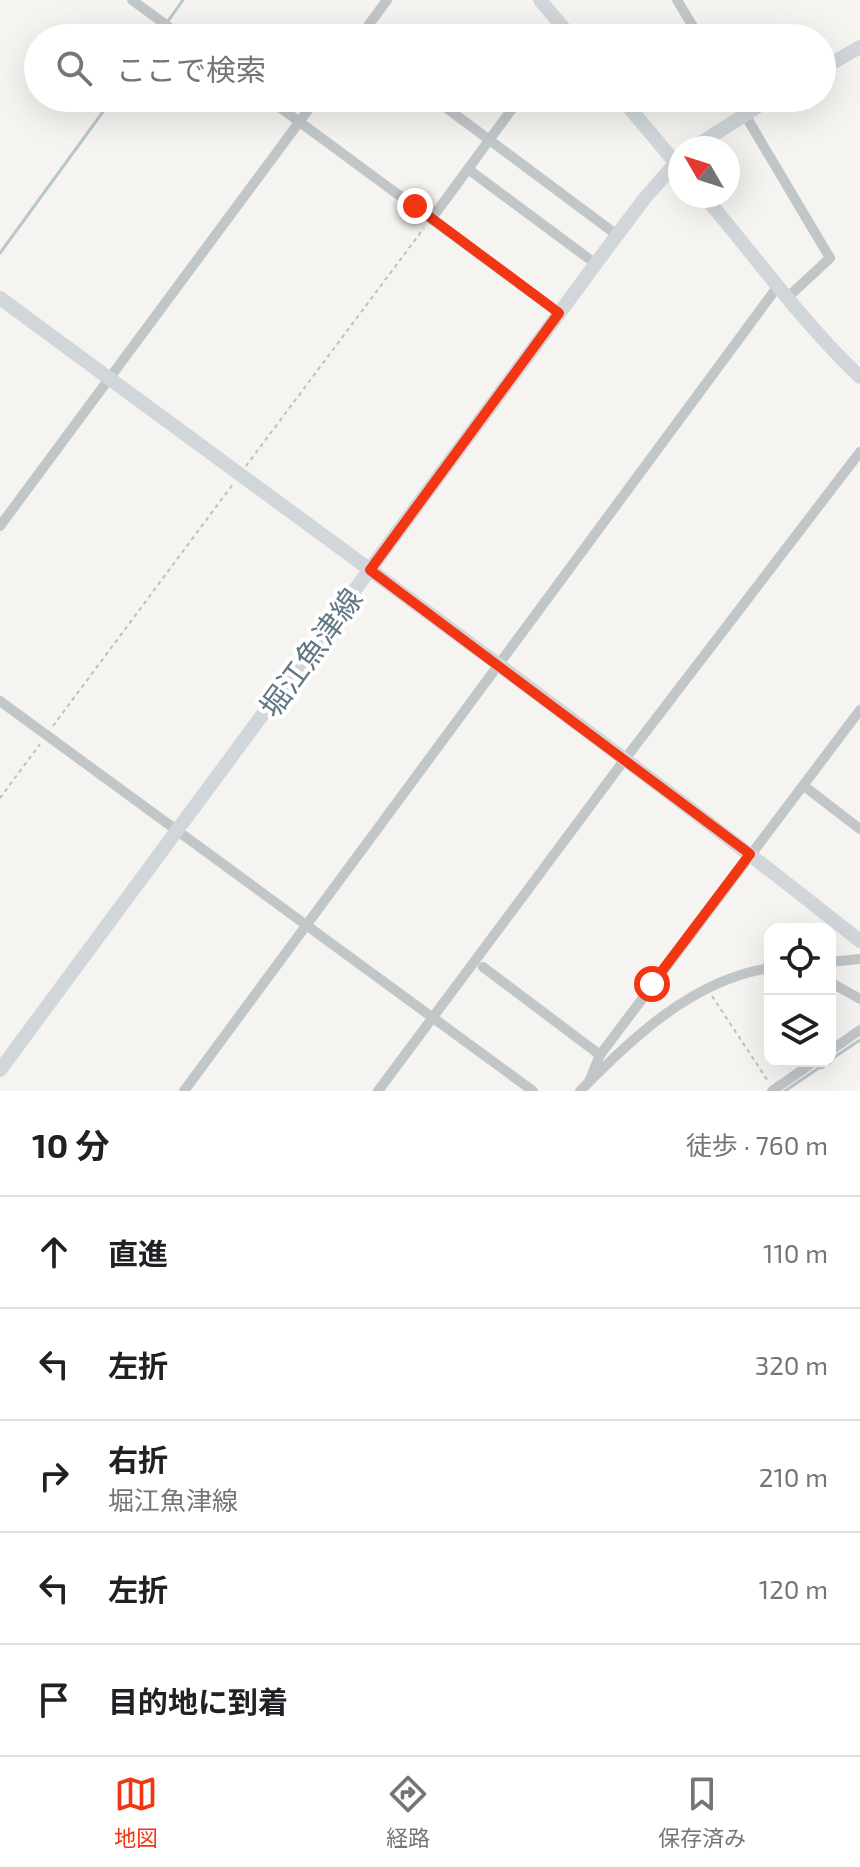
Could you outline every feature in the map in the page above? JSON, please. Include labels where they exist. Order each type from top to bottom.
[{"type":"street","points":[[132,0],[165,24]]},
{"type":"street","points":[[369,24],[387,0]]},
{"type":"street","points":[[540,0],[558,24]]},
{"type":"street","points":[[677,0],[692,24]]},
{"type":"street","points":[[836,61],[860,47]]},
{"type":"street","points":[[286,112],[559,313]]},
{"type":"street","points":[[0,526],[307,112]]},
{"type":"street","points":[[452,112],[617,235]]},
{"type":"street","points":[[432,218],[509,112]]},
{"type":"street","points":[[633,112],[668,151]]},
{"type":"street","points":[[184,1091],[499,664],[782,292],[830,258],[745,113],[711,136]]},
{"type":"street","points":[[468,169],[596,264]]},
{"type":"street","name":"堀江魚津線","points":[[0,1070],[617,235],[668,174]]},
{"type":"street","points":[[714,208],[831,349],[860,377]]},
{"type":"street","points":[[0,298],[499,664],[860,941]]},
{"type":"street","points":[[378,1091],[625,759],[860,452]]},
{"type":"street","points":[[0,701],[533,1091]]},
{"type":"street","points":[[589,1082],[600,1055],[860,710]]},
{"type":"street","points":[[804,786],[860,829]]},
{"type":"street","points":[[836,961],[860,959]]},
{"type":"street","points":[[483,967],[600,1055]]},
{"type":"street","points":[[580,1091],[674,1006],[706,987],[742,972],[764,969]]},
{"type":"street","points":[[836,985],[860,999]]},
{"type":"street","points":[[836,1052],[860,1030]]},
{"type":"street","points":[[773,1090],[806,1067]]},
{"type":"path","points":[[0,798],[432,218]]},
{"type":"path","points":[[706,987],[773,1090]]},
{"type":"path","points":[[814,1075],[822,1067]]},
{"type":"waterway","points":[[166,24],[183,0]]},
{"type":"waterway","points":[[0,253],[103,112]]},
{"type":"waterway","points":[[836,1056],[860,1040]]},
{"type":"waterway","points":[[785,1091],[820,1067]]},
{"type":"route","points":[[415,206],[559,313],[370,570],[750,854],[652,984]]}]
